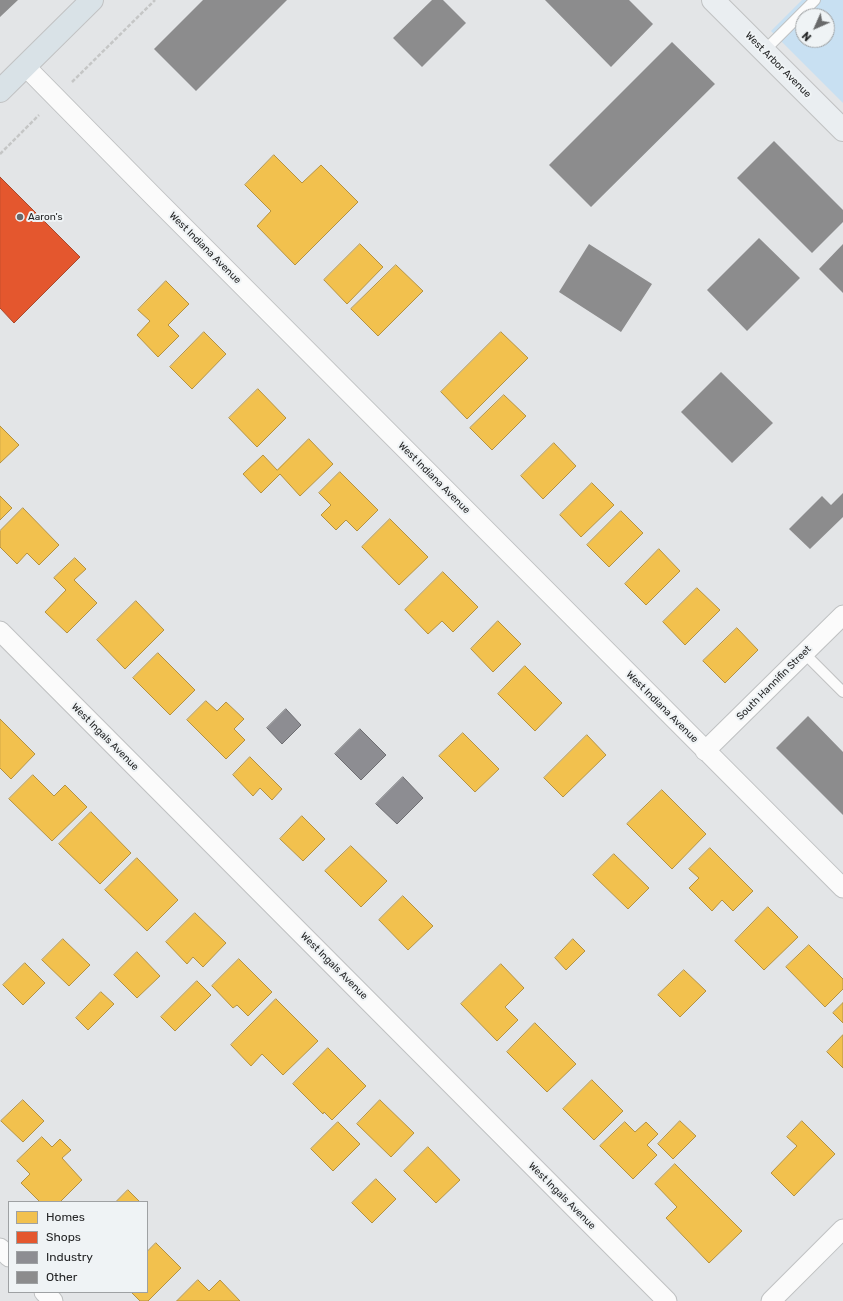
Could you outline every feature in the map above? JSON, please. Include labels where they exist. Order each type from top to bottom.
[{"type":"main road","points":[[0,91],[92,0]]},
{"type":"main road","name":"West Arbor Avenue","points":[[713,0],[843,130]]},
{"type":"street","name":"West Indiana Avenue","points":[[25,66],[843,888]]},
{"type":"street","name":"South Hannifin Street","points":[[705,751],[843,615]]},
{"type":"street","name":"West Ingals Avenue","points":[[0,631],[667,1301]]},
{"type":"street","points":[[771,1301],[843,1229]]},
{"type":"street","points":[[0,1248],[8,1256]]},
{"type":"street","points":[[45,1293],[53,1301]]},
{"type":"lane","points":[[764,51],[815,0]]},
{"type":"lane","points":[[804,653],[843,692]]},
{"type":"path","points":[[72,82],[155,0]]},
{"type":"path","points":[[0,154],[39,115]]},
{"type":"shaded area","points":[[802,0],[843,0],[843,103],[771,31]]},
{"type":"building: Homes","points":[[274,155],[302,183],[321,165],[358,202],[295,265],[257,226],[271,211],[245,185]]},
{"type":"building: Homes","points":[[360,244],[383,267],[347,304],[324,280]]},
{"type":"building: Homes","points":[[396,265],[423,291],[378,336],[351,309]]},
{"type":"building: Homes","points":[[166,281],[189,304],[168,325],[179,336],[158,357],[137,335],[150,321],[138,310]]},
{"type":"building: Homes","points":[[204,332],[226,354],[192,389],[170,367]]},
{"type":"building: Homes","points":[[501,332],[528,358],[467,419],[441,392]]},
{"type":"building: Homes","points":[[258,389],[286,418],[257,447],[229,418]]},
{"type":"building: Homes","points":[[504,395],[526,416],[492,450],[470,428]]},
{"type":"building: Homes","points":[[0,426],[19,445],[0,463]]},
{"type":"building: Homes","points":[[309,439],[333,464],[300,496],[280,474],[261,493],[243,474],[263,455],[277,470]]},
{"type":"building: Homes","points":[[554,443],[576,466],[543,499],[521,476]]},
{"type":"building: Homes","points":[[340,472],[378,510],[357,531],[346,520],[336,530],[321,515],[331,505],[319,493]]},
{"type":"building: Homes","points":[[592,483],[614,505],[581,537],[560,515]]},
{"type":"building: Homes","points":[[0,496],[12,508],[0,520]]},
{"type":"building: Homes","points":[[23,508],[59,545],[39,565],[27,553],[17,564],[0,547],[0,531]]},
{"type":"building: Homes","points":[[621,511],[643,533],[609,567],[587,545]]},
{"type":"building: Homes","points":[[390,519],[428,557],[399,585],[362,547]]},
{"type":"building: Homes","points":[[659,549],[680,571],[646,605],[625,584]]},
{"type":"building: Homes","points":[[75,558],[86,569],[74,580],[97,603],[67,633],[45,612],[66,590],[54,578]]},
{"type":"building: Homes","points":[[443,572],[478,607],[453,632],[442,621],[428,634],[405,610]]},
{"type":"building: Homes","points":[[697,588],[720,610],[685,645],[663,622]]},
{"type":"building: Homes","points":[[136,601],[164,630],[125,669],[97,640]]},
{"type":"building: Homes","points":[[498,621],[521,644],[493,672],[471,649]]},
{"type":"building: Homes","points":[[737,628],[758,650],[725,683],[703,661]]},
{"type":"building: Homes","points":[[158,653],[195,690],[170,715],[133,678]]},
{"type":"building: Homes","points":[[525,666],[562,703],[535,731],[498,694]]},
{"type":"building: Homes","points":[[206,701],[217,711],[226,702],[244,719],[234,729],[245,740],[226,759],[187,720]]},
{"type":"building: Homes","points":[[0,719],[35,754],[11,779],[0,768]]},
{"type":"building: Homes","points":[[463,733],[499,769],[475,792],[439,756]]},
{"type":"building: Homes","points":[[587,735],[606,755],[563,797],[544,778]]},
{"type":"building: Homes","points":[[250,757],[282,789],[272,800],[260,788],[253,796],[233,775]]},
{"type":"building: Homes","points":[[33,775],[54,796],[65,785],[87,807],[52,841],[9,799]]},
{"type":"building: Homes","points":[[662,790],[706,834],[672,869],[627,824]]},
{"type":"building: Homes","points":[[91,812],[131,853],[100,884],[59,844]]},
{"type":"building: Homes","points":[[302,816],[325,839],[303,861],[280,839]]},
{"type":"building: Homes","points":[[351,846],[387,881],[361,907],[325,871]]},
{"type":"building: Homes","points":[[710,848],[753,891],[733,911],[722,900],[712,911],[689,888],[699,878],[689,869]]},
{"type":"building: Homes","points":[[614,854],[649,888],[628,909],[593,875]]},
{"type":"building: Homes","points":[[137,858],[178,900],[147,931],[105,890]]},
{"type":"building: Homes","points":[[403,896],[433,926],[408,950],[379,920]]},
{"type":"building: Homes","points":[[768,907],[798,937],[764,970],[735,941]]},
{"type":"building: Homes","points":[[195,913],[226,943],[203,967],[193,957],[187,964],[166,942]]},
{"type":"building: Homes","points":[[63,939],[90,965],[69,986],[42,960]]},
{"type":"building: Homes","points":[[573,939],[585,951],[566,970],[555,958]]},
{"type":"building: Homes","points":[[809,945],[843,979],[843,989],[825,1007],[786,967]]},
{"type":"building: Homes","points":[[137,952],[160,976],[137,998],[114,975]]},
{"type":"building: Homes","points":[[239,959],[272,992],[248,1016],[237,1005],[233,1008],[212,986]]},
{"type":"building: Homes","points":[[25,963],[45,983],[23,1005],[3,985]]},
{"type":"building: Homes","points":[[501,964],[524,988],[505,1007],[518,1020],[497,1041],[461,1004]]},
{"type":"building: Homes","points":[[684,970],[706,991],[680,1017],[658,995]]},
{"type":"building: Homes","points":[[197,981],[211,995],[175,1031],[161,1017]]},
{"type":"building: Homes","points":[[101,992],[114,1004],[88,1030],[76,1018]]},
{"type":"building: Homes","points":[[276,999],[318,1041],[283,1075],[262,1054],[251,1066],[231,1045]]},
{"type":"building: Homes","points":[[843,1003],[843,1023],[833,1013]]},
{"type":"building: Homes","points":[[535,1023],[576,1064],[547,1092],[507,1052]]},
{"type":"building: Homes","points":[[843,1035],[843,1068],[827,1052]]},
{"type":"building: Homes","points":[[328,1048],[366,1086],[332,1120],[324,1112],[323,1114],[293,1084]]},
{"type":"building: Homes","points":[[592,1080],[623,1111],[594,1140],[563,1109]]},
{"type":"building: Homes","points":[[23,1100],[44,1121],[23,1142],[1,1121]]},
{"type":"building: Homes","points":[[380,1100],[414,1133],[391,1157],[357,1124]]},
{"type":"building: Homes","points":[[680,1121],[696,1136],[673,1159],[658,1144]]},
{"type":"building: Homes","points":[[802,1121],[835,1154],[794,1196],[771,1173],[797,1146],[787,1137]]},
{"type":"building: Homes","points":[[338,1122],[360,1144],[333,1171],[311,1149]]},
{"type":"building: Homes","points":[[625,1122],[635,1132],[646,1122],[658,1134],[647,1145],[657,1155],[633,1179],[600,1146]]},
{"type":"building: Homes","points":[[42,1137],[52,1147],[60,1139],[71,1150],[62,1158],[82,1180],[61,1201],[39,1201],[21,1183],[30,1174],[17,1161]]},
{"type":"building: Homes","points":[[428,1147],[460,1180],[436,1203],[404,1171]]},
{"type":"building: Homes","points":[[675,1164],[742,1231],[709,1263],[666,1218],[677,1207],[655,1184]]},
{"type":"building: Homes","points":[[376,1179],[396,1199],[372,1223],[352,1203]]},
{"type":"building: Homes","points":[[128,1190],[139,1201],[117,1201]]},
{"type":"building: Homes","points":[[156,1243],[181,1268],[148,1301],[140,1301],[132,1293],[148,1293],[148,1251]]},
{"type":"building: Homes","points":[[198,1280],[209,1291],[220,1280],[240,1301],[177,1301]]},
{"type":"building: Shops","name":"Aaron's","points":[[0,177],[80,257],[14,323],[0,308]]},
{"type":"building: Industry","points":[[286,709],[301,725],[282,744],[267,728]]},
{"type":"building: Industry","points":[[360,729],[386,755],[361,780],[335,754]]},
{"type":"building: Industry","points":[[403,777],[423,798],[397,824],[376,804]]},
{"type":"building: Other","points":[[0,0],[18,0],[0,17]]},
{"type":"building: Other","points":[[203,0],[287,0],[196,91],[154,49]]},
{"type":"building: Other","points":[[432,0],[443,0],[466,23],[422,67],[393,38]]},
{"type":"building: Other","points":[[545,0],[629,0],[653,24],[611,67]]},
{"type":"building: Other","points":[[672,42],[715,84],[591,207],[549,165]]},
{"type":"building: Other","points":[[774,141],[843,210],[843,222],[812,253],[737,178]]},
{"type":"building: Other","points":[[759,238],[800,278],[747,331],[707,290]]},
{"type":"building: Other","points":[[589,244],[652,284],[621,332],[559,292]]},
{"type":"building: Other","points":[[843,244],[843,293],[819,269]]},
{"type":"building: Other","points":[[721,372],[773,423],[732,463],[681,412]]},
{"type":"building: Other","points":[[843,493],[843,517],[810,549],[789,529],[822,496],[831,505]]},
{"type":"building: Other","points":[[808,716],[843,752],[843,815],[776,748]]},
{"type":"place","name":"Aaron's","points":[[20,217]]}]
